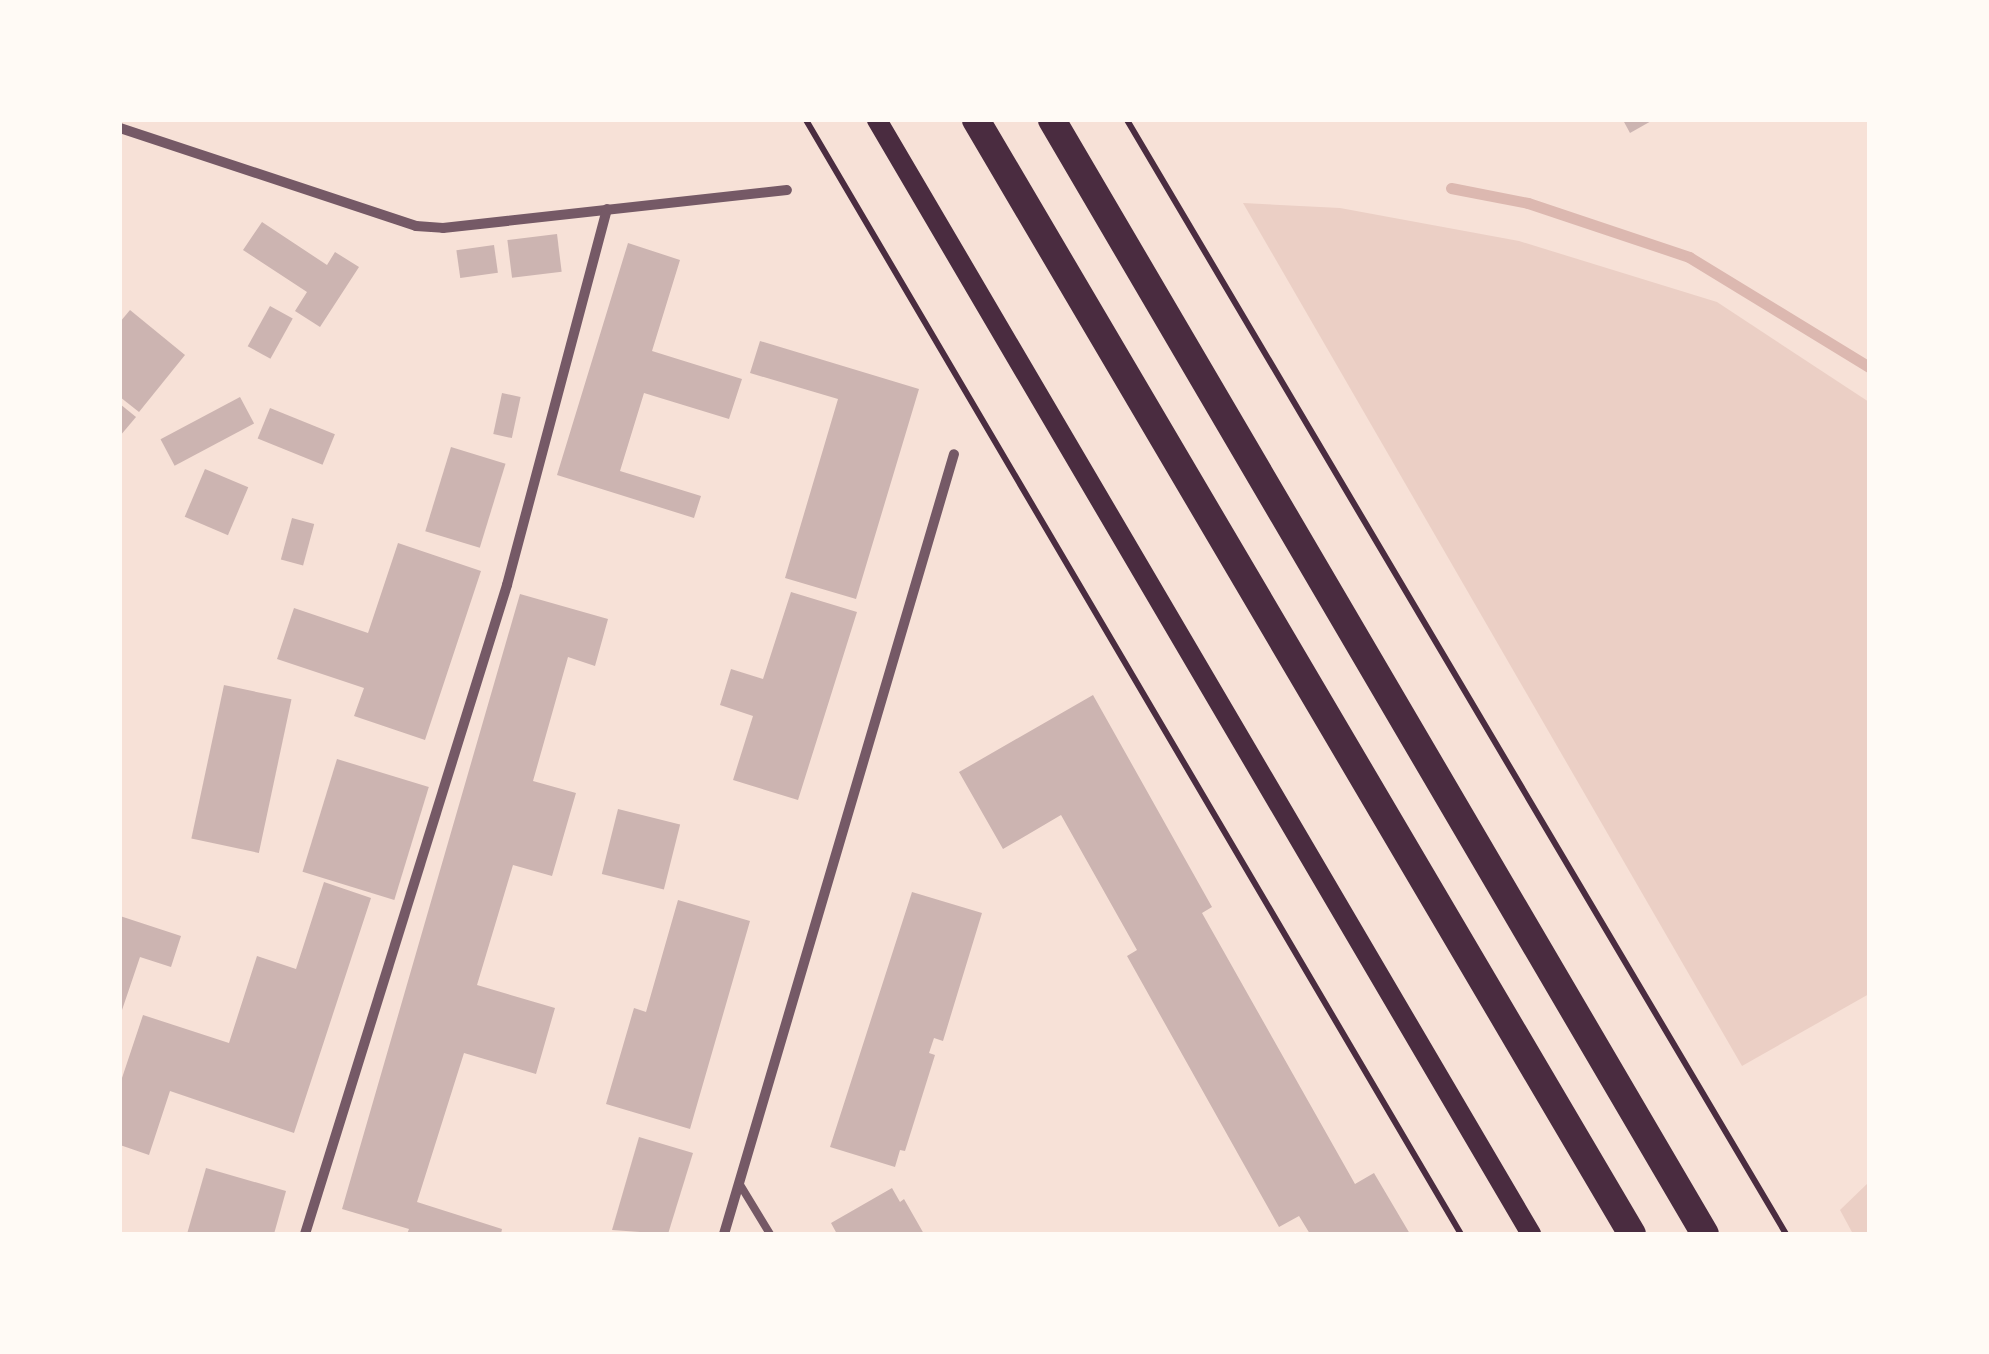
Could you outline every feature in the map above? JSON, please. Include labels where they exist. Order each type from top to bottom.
[{"type":"highway","points":[[976,120],[1632,1234]]},
{"type":"highway","points":[[1052,120],[1704,1234]]},
{"type":"main road","points":[[877,120],[1531,1234]]},
{"type":"street","points":[[120,128],[416,226],[443,228],[786,190]]},
{"type":"street","points":[[305,1234],[506,585],[608,209]]},
{"type":"street","points":[[724,1234],[954,454]]},
{"type":"lane","points":[[739,1183],[770,1234]]},
{"type":"path","points":[[806,120],[1461,1234]]},
{"type":"path","points":[[1127,120],[1786,1234]]},
{"type":"shaded area","points":[[1243,203],[1340,208],[1519,241],[1717,302],[1869,402],[1869,994],[1742,1066]]},
{"type":"shaded area","points":[[1869,1182],[1869,1234],[1853,1234],[1840,1210]]},
{"type":"building","points":[[1623,120],[1653,120],[1630,133]]},
{"type":"building","points":[[262,222],[327,265],[335,252],[359,267],[320,327],[295,311],[307,292],[243,250]]},
{"type":"building","points":[[557,234],[562,272],[512,278],[507,240]]},
{"type":"building","points":[[628,243],[680,260],[652,351],[742,379],[729,419],[644,393],[620,471],[701,496],[694,518],[557,475]]},
{"type":"building","points":[[494,245],[498,273],[460,278],[456,250]]},
{"type":"building","points":[[270,306],[293,319],[270,359],[248,346]]},
{"type":"building","points":[[130,310],[185,355],[139,412],[120,397],[120,322]]},
{"type":"building","points":[[760,341],[919,389],[856,599],[785,578],[838,399],[750,373]]},
{"type":"building","points":[[502,393],[521,397],[512,438],[493,434]]},
{"type":"building","points":[[240,397],[254,423],[175,466],[161,439]]},
{"type":"building","points":[[120,404],[136,417],[120,436]]},
{"type":"building","points":[[270,408],[335,434],[323,465],[258,439]]},
{"type":"building","points":[[451,447],[506,464],[480,548],[425,531]]},
{"type":"building","points":[[205,469],[248,487],[228,535],[185,517]]},
{"type":"building","points":[[292,518],[314,524],[303,565],[281,560]]},
{"type":"building","points":[[398,543],[481,571],[425,740],[354,716],[364,688],[277,659],[294,608],[368,633]]},
{"type":"building","points":[[791,592],[857,612],[798,800],[733,780],[753,716],[720,705],[731,669],[763,679]]},
{"type":"building","points":[[520,594],[608,619],[595,666],[568,657],[533,781],[576,793],[552,876],[513,865],[477,985],[555,1008],[536,1074],[464,1053],[417,1202],[502,1229],[501,1234],[407,1234],[409,1229],[342,1209]]},
{"type":"building","points":[[224,685],[291,699],[259,853],[191,839]]},
{"type":"building","points":[[1093,695],[1212,907],[1202,913],[1355,1184],[1374,1173],[1410,1234],[1310,1234],[1299,1216],[1279,1227],[1127,956],[1137,950],[1061,815],[1003,849],[959,772]]},
{"type":"building","points":[[337,759],[429,787],[394,900],[303,872]]},
{"type":"building","points":[[618,809],[680,824],[664,889],[602,874]]},
{"type":"building","points":[[324,882],[371,898],[294,1133],[170,1091],[149,1155],[120,1145],[120,1084],[143,1015],[229,1043],[257,956],[296,969]]},
{"type":"building","points":[[912,892],[982,913],[943,1041],[934,1038],[929,1053],[935,1055],[905,1151],[900,1150],[895,1167],[830,1147]]},
{"type":"building","points":[[678,900],[750,921],[690,1129],[606,1104],[634,1008],[646,1012]]},
{"type":"building","points":[[120,916],[181,936],[171,967],[140,957],[121,1013]]},
{"type":"building","points":[[639,1137],[693,1153],[668,1234],[612,1230]]},
{"type":"building","points":[[206,1168],[286,1191],[274,1234],[187,1234]]},
{"type":"building","points":[[892,1188],[900,1202],[904,1199],[924,1234],[837,1234],[831,1223]]},
{"type":"waterway","points":[[1451,188],[1528,203],[1689,257],[1869,367]]}]
